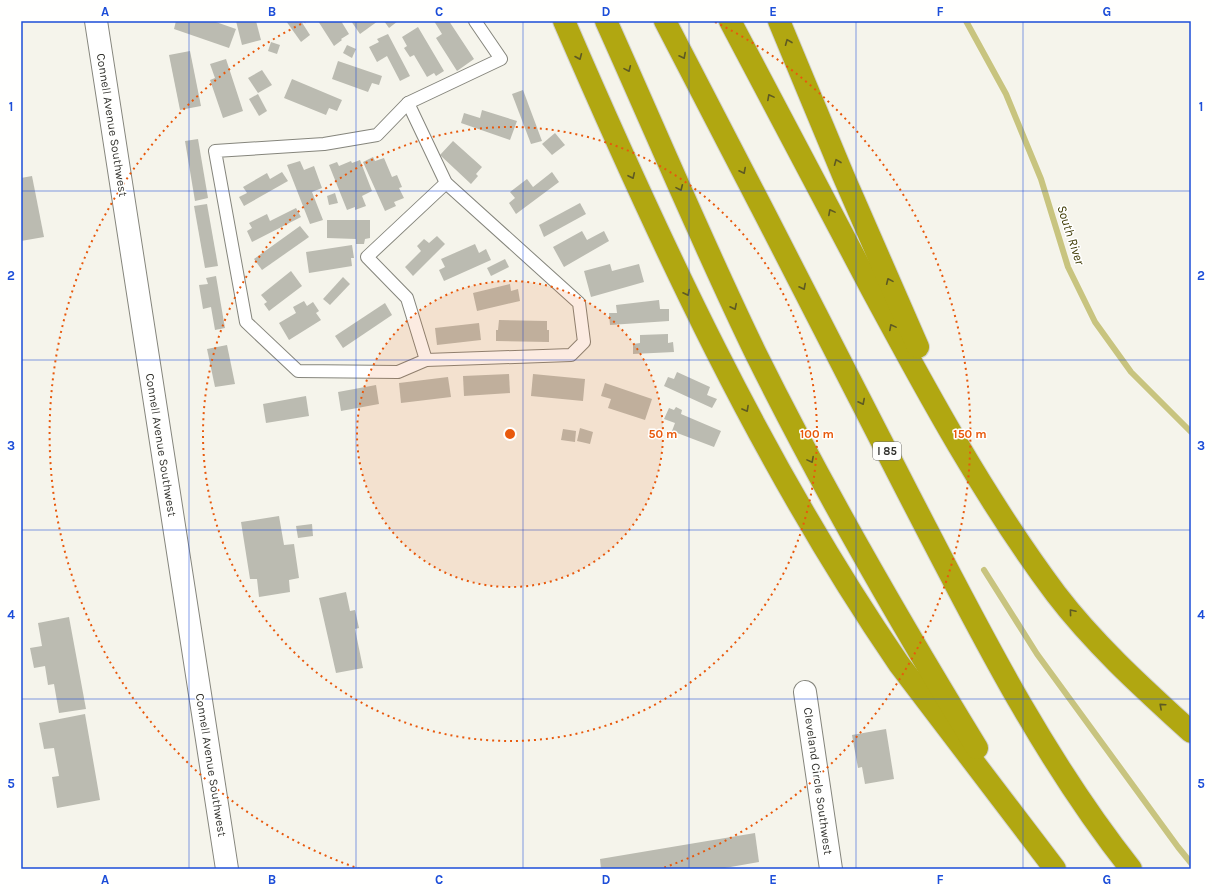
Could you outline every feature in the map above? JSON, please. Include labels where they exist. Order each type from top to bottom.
[{"type":"highway","points":[[564,21],[614,138],[680,280],[741,400],[808,519],[878,634],[899,664],[1056,869]]},
{"type":"highway","points":[[606,21],[723,284],[792,425],[863,557],[936,680],[1006,794],[1056,869]]},
{"type":"highway","name":"I 85","points":[[665,21],[969,611],[1024,710],[1074,790],[1111,844],[1131,869]]},
{"type":"highway","points":[[730,21],[907,354],[989,494],[1057,594],[1083,627],[1143,688],[1191,732]]},
{"type":"highway","points":[[779,21],[915,342],[989,494]]},
{"type":"street","name":"Connell Avenue Southwest","points":[[96,21],[227,869]]},
{"type":"street","name":"Cleveland Circle Southwest","points":[[805,692],[831,869]]},
{"type":"lane","points":[[408,103],[446,183],[579,303],[584,342],[571,355],[426,360],[398,372],[298,370],[246,322],[215,151],[324,144],[377,135],[408,103],[501,59],[475,21]]},
{"type":"lane","points":[[426,360],[408,298],[367,257],[446,183]]},
{"type":"building","points":[[176,21],[213,21],[236,29],[229,48],[174,29]]},
{"type":"building","points":[[236,21],[256,21],[261,40],[242,45]]},
{"type":"building","points":[[286,21],[301,21],[310,35],[301,42]]},
{"type":"building","points":[[318,21],[341,21],[349,34],[334,46]]},
{"type":"building","points":[[351,21],[378,21],[360,34]]},
{"type":"building","points":[[384,21],[398,21],[389,28]]},
{"type":"building","points":[[434,21],[449,21],[474,59],[457,71],[436,38],[442,34]]},
{"type":"building","points":[[418,27],[444,71],[436,76],[434,73],[427,77],[414,55],[410,57],[404,48],[407,46],[402,37]]},
{"type":"building","points":[[388,34],[410,76],[400,81],[387,56],[377,62],[369,47],[379,42],[377,39]]},
{"type":"building","points":[[271,42],[280,45],[277,54],[268,51]]},
{"type":"building","points":[[347,45],[356,49],[352,58],[343,53]]},
{"type":"building","points":[[190,51],[201,106],[180,110],[169,55]]},
{"type":"building","points":[[226,59],[243,111],[223,118],[210,80],[215,78],[210,64]]},
{"type":"building","points":[[338,61],[382,76],[379,85],[372,83],[368,92],[332,79]]},
{"type":"building","points":[[262,70],[272,85],[258,93],[248,78]]},
{"type":"building","points":[[292,79],[342,100],[337,111],[329,108],[326,115],[284,98]]},
{"type":"building","points":[[523,90],[542,141],[531,144],[512,94]]},
{"type":"building","points":[[258,94],[267,111],[259,116],[249,99]]},
{"type":"building","points":[[482,110],[517,121],[510,140],[461,123],[464,113],[480,118]]},
{"type":"building","points":[[555,133],[565,145],[552,155],[542,144]]},
{"type":"building","points":[[198,139],[208,198],[195,201],[185,141]]},
{"type":"building","points":[[453,141],[482,167],[476,174],[478,176],[471,184],[440,155]]},
{"type":"building","points":[[373,157],[375,161],[384,158],[392,177],[397,175],[402,187],[399,188],[404,198],[394,202],[396,206],[385,211],[363,162]]},
{"type":"building","points":[[360,160],[372,191],[362,196],[366,206],[355,210],[355,207],[347,210],[329,165],[337,162],[339,166],[351,161],[352,163]]},
{"type":"building","points":[[300,161],[304,170],[314,166],[322,188],[312,192],[323,220],[310,224],[287,165]]},
{"type":"building","points":[[282,172],[288,181],[244,206],[239,197],[247,193],[243,187],[267,173],[270,179]]},
{"type":"building","points":[[552,172],[559,182],[516,214],[509,203],[515,198],[510,192],[527,179],[533,187]]},
{"type":"building","points":[[32,176],[44,237],[21,241],[21,178]]},
{"type":"building","points":[[335,193],[338,203],[329,205],[327,196]]},
{"type":"building","points":[[580,203],[586,214],[544,237],[539,225]]},
{"type":"building","points":[[207,204],[218,266],[205,268],[194,206]]},
{"type":"building","points":[[296,208],[301,217],[252,242],[247,231],[252,228],[249,223],[267,214],[270,221]]},
{"type":"building","points":[[327,220],[370,220],[370,238],[365,239],[364,244],[356,244],[356,239],[327,238]]},
{"type":"building","points":[[300,226],[309,237],[262,270],[254,259]]},
{"type":"building","points":[[582,231],[587,240],[604,231],[609,241],[564,267],[553,247]]},
{"type":"building","points":[[437,236],[445,244],[413,276],[405,267],[421,251],[417,246],[424,239],[429,243]]},
{"type":"building","points":[[475,244],[479,253],[486,249],[491,260],[444,281],[439,270],[445,267],[441,259]]},
{"type":"building","points":[[352,245],[354,258],[351,258],[352,266],[309,273],[306,252]]},
{"type":"building","points":[[505,259],[509,267],[491,276],[487,268]]},
{"type":"building","points":[[610,264],[612,271],[639,264],[644,282],[591,297],[584,271]]},
{"type":"building","points":[[291,271],[302,286],[269,311],[264,304],[267,302],[261,295]]},
{"type":"building","points":[[216,276],[225,328],[215,330],[211,307],[203,309],[199,285],[208,284],[206,278]]},
{"type":"building","points":[[343,277],[350,284],[330,305],[323,299]]},
{"type":"building","points":[[510,284],[511,291],[518,289],[520,301],[477,311],[473,293]]},
{"type":"building","points":[[659,300],[660,309],[669,309],[669,321],[610,325],[609,313],[617,313],[616,305]]},
{"type":"building","points":[[304,301],[307,306],[313,302],[319,311],[316,313],[321,320],[289,340],[279,323],[296,313],[293,307]]},
{"type":"building","points":[[385,303],[392,315],[343,348],[335,336]]},
{"type":"building","points":[[499,320],[547,321],[549,342],[496,341],[496,330],[498,330]]},
{"type":"building","points":[[479,323],[481,340],[437,345],[435,328]]},
{"type":"building","points":[[668,334],[668,343],[673,342],[674,352],[633,354],[633,344],[640,343],[640,335]]},
{"type":"building","points":[[227,345],[235,384],[215,387],[207,349]]},
{"type":"building","points":[[677,372],[710,387],[707,395],[717,399],[712,408],[664,386],[668,377],[674,379]]},
{"type":"building","points":[[509,374],[510,393],[464,396],[463,376]]},
{"type":"building","points":[[533,374],[585,379],[583,401],[531,396]]},
{"type":"building","points":[[448,377],[451,397],[401,403],[399,383]]},
{"type":"building","points":[[605,383],[652,399],[645,420],[608,408],[611,399],[601,396]]},
{"type":"building","points":[[376,385],[379,404],[341,411],[338,392]]},
{"type":"building","points":[[306,396],[309,416],[266,423],[263,404]]},
{"type":"building","points":[[676,407],[682,410],[681,414],[721,431],[714,447],[672,431],[675,423],[664,419],[669,408],[674,410]]},
{"type":"building","points":[[580,428],[593,432],[590,444],[577,441]]},
{"type":"building","points":[[563,429],[576,431],[575,442],[561,440]]},
{"type":"building","points":[[279,516],[284,545],[294,544],[299,578],[289,580],[290,592],[259,597],[257,579],[250,579],[241,522]]},
{"type":"building","points":[[312,524],[313,536],[298,538],[296,526]]},
{"type":"building","points":[[346,592],[350,611],[355,610],[359,628],[355,629],[363,668],[336,673],[319,598]]},
{"type":"building","points":[[69,617],[86,709],[59,713],[54,684],[48,685],[45,666],[34,668],[30,648],[42,646],[38,623]]},
{"type":"building","points":[[85,714],[100,800],[57,808],[52,777],[59,776],[54,748],[44,749],[39,723]]},
{"type":"building","points":[[886,729],[894,779],[865,784],[862,767],[858,768],[852,735]]},
{"type":"building","points":[[755,833],[759,862],[719,869],[601,869],[600,859]]},
{"type":"waterway","name":"South River","points":[[966,21],[1006,94],[1041,179],[1068,267],[1095,322],[1131,372],[1191,432]]},
{"type":"waterway","points":[[984,570],[1037,654],[1191,863]]}]
